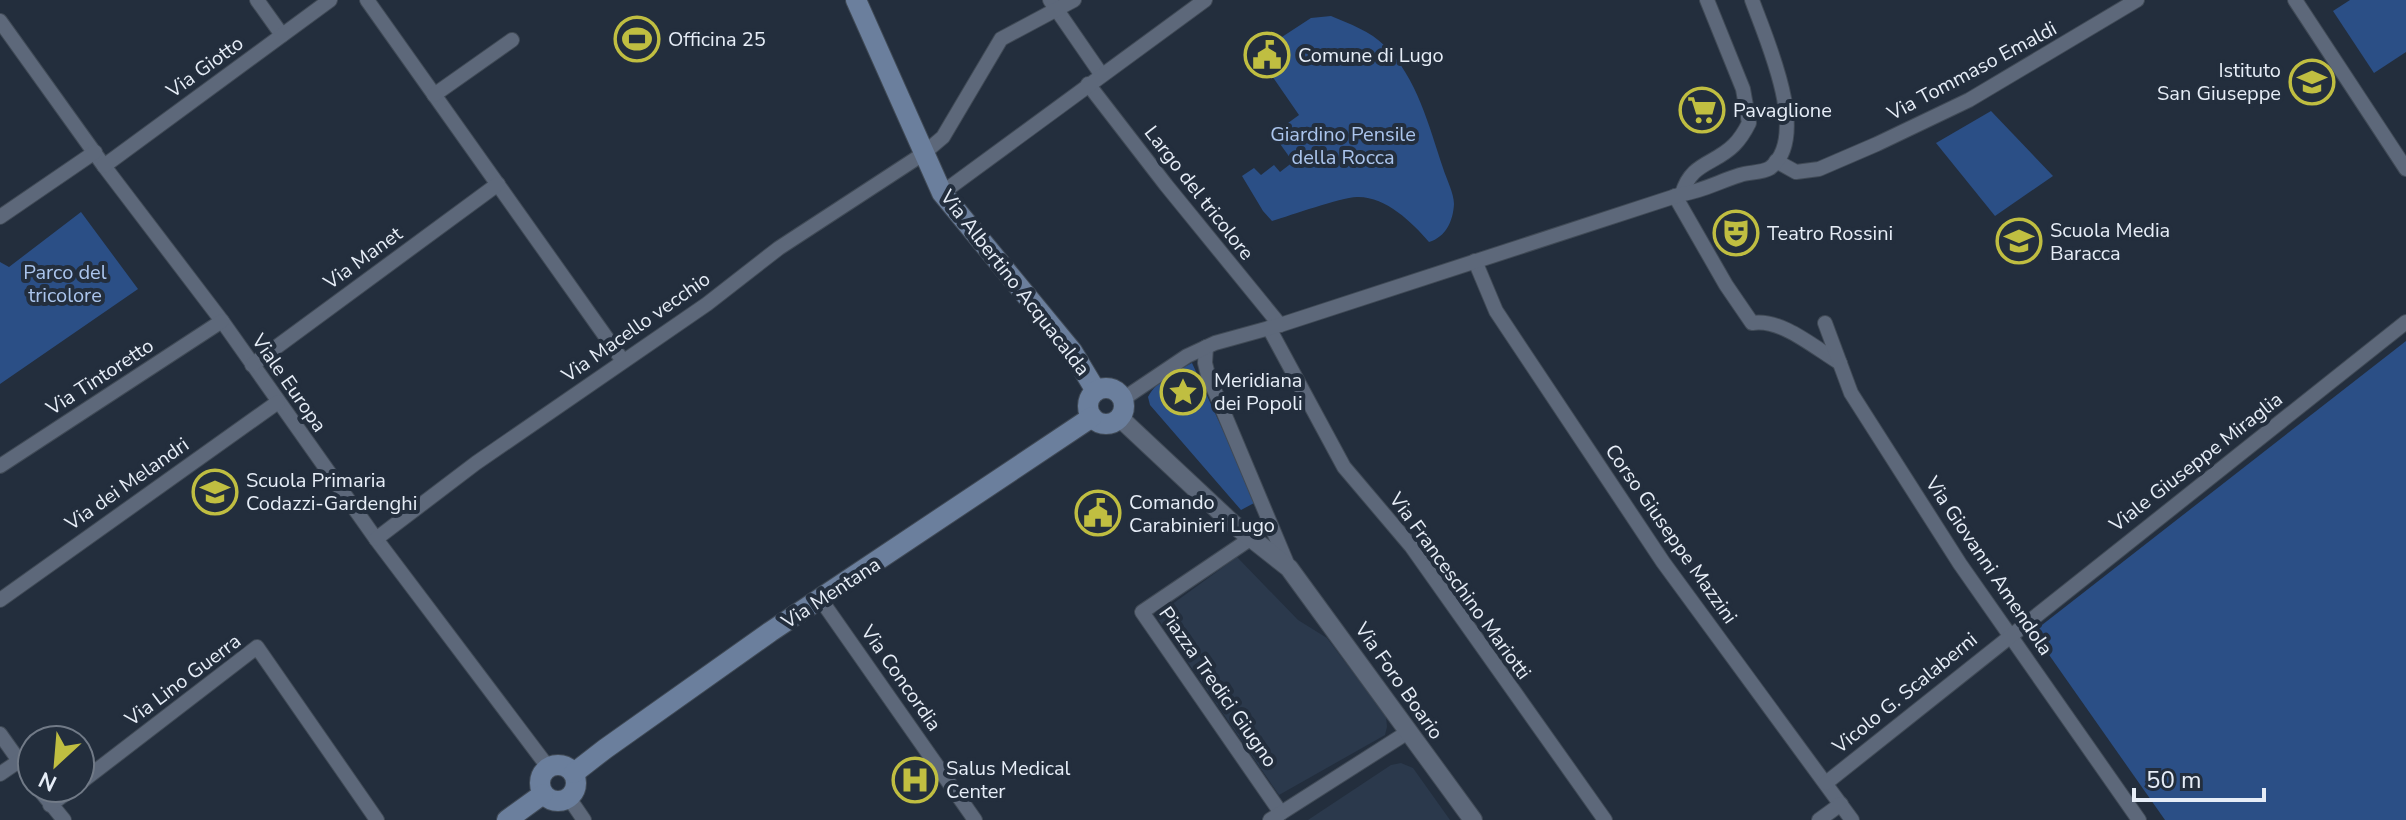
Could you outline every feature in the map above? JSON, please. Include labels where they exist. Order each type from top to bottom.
[{"type":"main road","name":"Via Albertino Acquacalda","points":[[856,0],[942,193],[1072,351],[1096,391]]},
{"type":"main road","points":[[1112,388],[1122,408],[1106,424],[1092,417],[1088,406],[1096,391],[1112,388]]},
{"type":"main road","name":"Via Mentana","points":[[574,773],[630,731],[1092,417]]},
{"type":"main road","points":[[559,764],[574,773],[575,789],[569,798],[552,800],[543,794],[540,780],[548,767],[559,764]]},
{"type":"main road","points":[[507,820],[543,794]]},
{"type":"street","points":[[257,0],[282,35]]},
{"type":"street","name":"Via Giotto","points":[[104,166],[330,0]]},
{"type":"street","points":[[367,0],[623,361]]},
{"type":"street","name":"Via Macello vecchio","points":[[376,539],[476,463],[707,304],[779,248],[923,154],[943,137],[1001,39],[1054,5],[1074,0]]},
{"type":"street","points":[[942,193],[1205,0]]},
{"type":"street","points":[[1678,195],[1686,180],[1700,166],[1733,146],[1749,123],[1743,89],[1707,0]]},
{"type":"street","points":[[1122,408],[1175,363],[1206,347],[1613,219],[1678,195],[1700,191],[1742,174],[1767,170],[1787,141],[1787,122],[1778,74],[1752,0]]},
{"type":"street","name":"Via Tommaso Emaldi","points":[[1776,161],[1796,172],[1819,169],[1877,144],[1969,100],[2137,0]]},
{"type":"street","points":[[2295,0],[2406,169]]},
{"type":"street","points":[[1054,5],[1101,74]]},
{"type":"street","name":"Viale Europa","points":[[0,21],[104,166],[222,321],[376,539],[548,767]]},
{"type":"street","points":[[434,95],[512,40]]},
{"type":"street","name":"Largo del tricolore","points":[[1088,84],[1279,325]]},
{"type":"street","points":[[0,217],[95,152]]},
{"type":"street","name":"Via Manet","points":[[252,365],[498,184]]},
{"type":"street","points":[[1678,195],[1726,285],[1752,323],[1763,321],[1781,327],[1840,363]]},
{"type":"street","name":"Corso Giuseppe Mazzini","points":[[1475,261],[1496,311],[1663,562],[1852,820]]},
{"type":"street","name":"Via Tintoretto","points":[[0,466],[222,321]]},
{"type":"street","name":"Viale Giuseppe Miraglia","points":[[2010,634],[2406,322]]},
{"type":"street","name":"Via Giovanni Amendola","points":[[1825,323],[1851,393],[1960,564],[2139,820]]},
{"type":"street","name":"Via Franceschino Mariotti","points":[[1279,325],[1344,467],[1411,546],[1605,820]]},
{"type":"street","name":"Via Foro Boario","points":[[1206,347],[1208,375],[1289,568],[1473,820]]},
{"type":"street","name":"Via dei Melandri","points":[[0,600],[278,402]]},
{"type":"street","name":"Via Foro Boario","points":[[1122,408],[1250,539],[1289,568]]},
{"type":"street","name":"Piazza Tredici Giugno","points":[[1250,539],[1142,612],[1275,816]]},
{"type":"street","name":"Via Concordia","points":[[821,600],[975,820]]},
{"type":"street","name":"Vicolo G. Scalaberni","points":[[1826,783],[2010,634]]},
{"type":"street","name":"Via Lino Guerra","points":[[96,771],[257,647],[377,820]]},
{"type":"street","points":[[1275,816],[1408,732]]},
{"type":"street","points":[[0,734],[16,757]]},
{"type":"street","points":[[569,798],[584,820]]},
{"type":"street","points":[[1819,820],[1841,804]]},
{"type":"street","points":[[50,805],[64,820]]},
{"type":"shaded area","points":[[1237,557],[1298,620],[1327,638],[1386,716],[1385,735],[1279,795],[1156,616]]},
{"type":"shaded area","points":[[1401,763],[1413,768],[1450,820],[1308,820],[1391,765]]},
{"type":"green space","points":[[2350,0],[2406,0],[2406,52],[2374,73],[2333,11]]},
{"type":"green space","name":"Giardino Pensile della Rocca","points":[[1331,16],[1360,28],[1385,46],[1414,88],[1454,200],[1450,222],[1435,240],[1429,242],[1397,212],[1367,198],[1339,200],[1272,221],[1242,176],[1254,168],[1261,175],[1274,165],[1280,172],[1293,162],[1273,134],[1299,115],[1261,60],[1267,52],[1265,48],[1311,18]]},
{"type":"green space","points":[[1991,111],[2053,176],[1995,216],[1936,143]]},
{"type":"green space","name":"Parco del tricolore","points":[[81,212],[138,289],[0,384],[0,262],[9,267]]},
{"type":"green space","points":[[2406,341],[2406,820],[2165,820],[2033,632]]},
{"type":"green space","points":[[1192,363],[1256,502],[1241,510],[1150,405],[1148,397],[1156,386]]},
{"type":"place","name":"Officina 25","points":[[637,39]]},
{"type":"place","name":"Comune di Lugo","points":[[1267,55]]},
{"type":"place","name":"Istituto San Giuseppe","points":[[2312,82]]},
{"type":"place","name":"Pavaglione","points":[[1702,110]]},
{"type":"place","name":"Teatro Rossini","points":[[1736,233]]},
{"type":"place","name":"Scuola Media Baracca","points":[[2019,241]]},
{"type":"place","name":"Meridiana dei Popoli","points":[[1183,392]]},
{"type":"place","name":"Scuola Primaria Codazzi-Gardenghi","points":[[215,492]]},
{"type":"place","name":"Comando Carabinieri Lugo","points":[[1098,513]]},
{"type":"place","name":"Salus Medical Center","points":[[915,780]]}]
